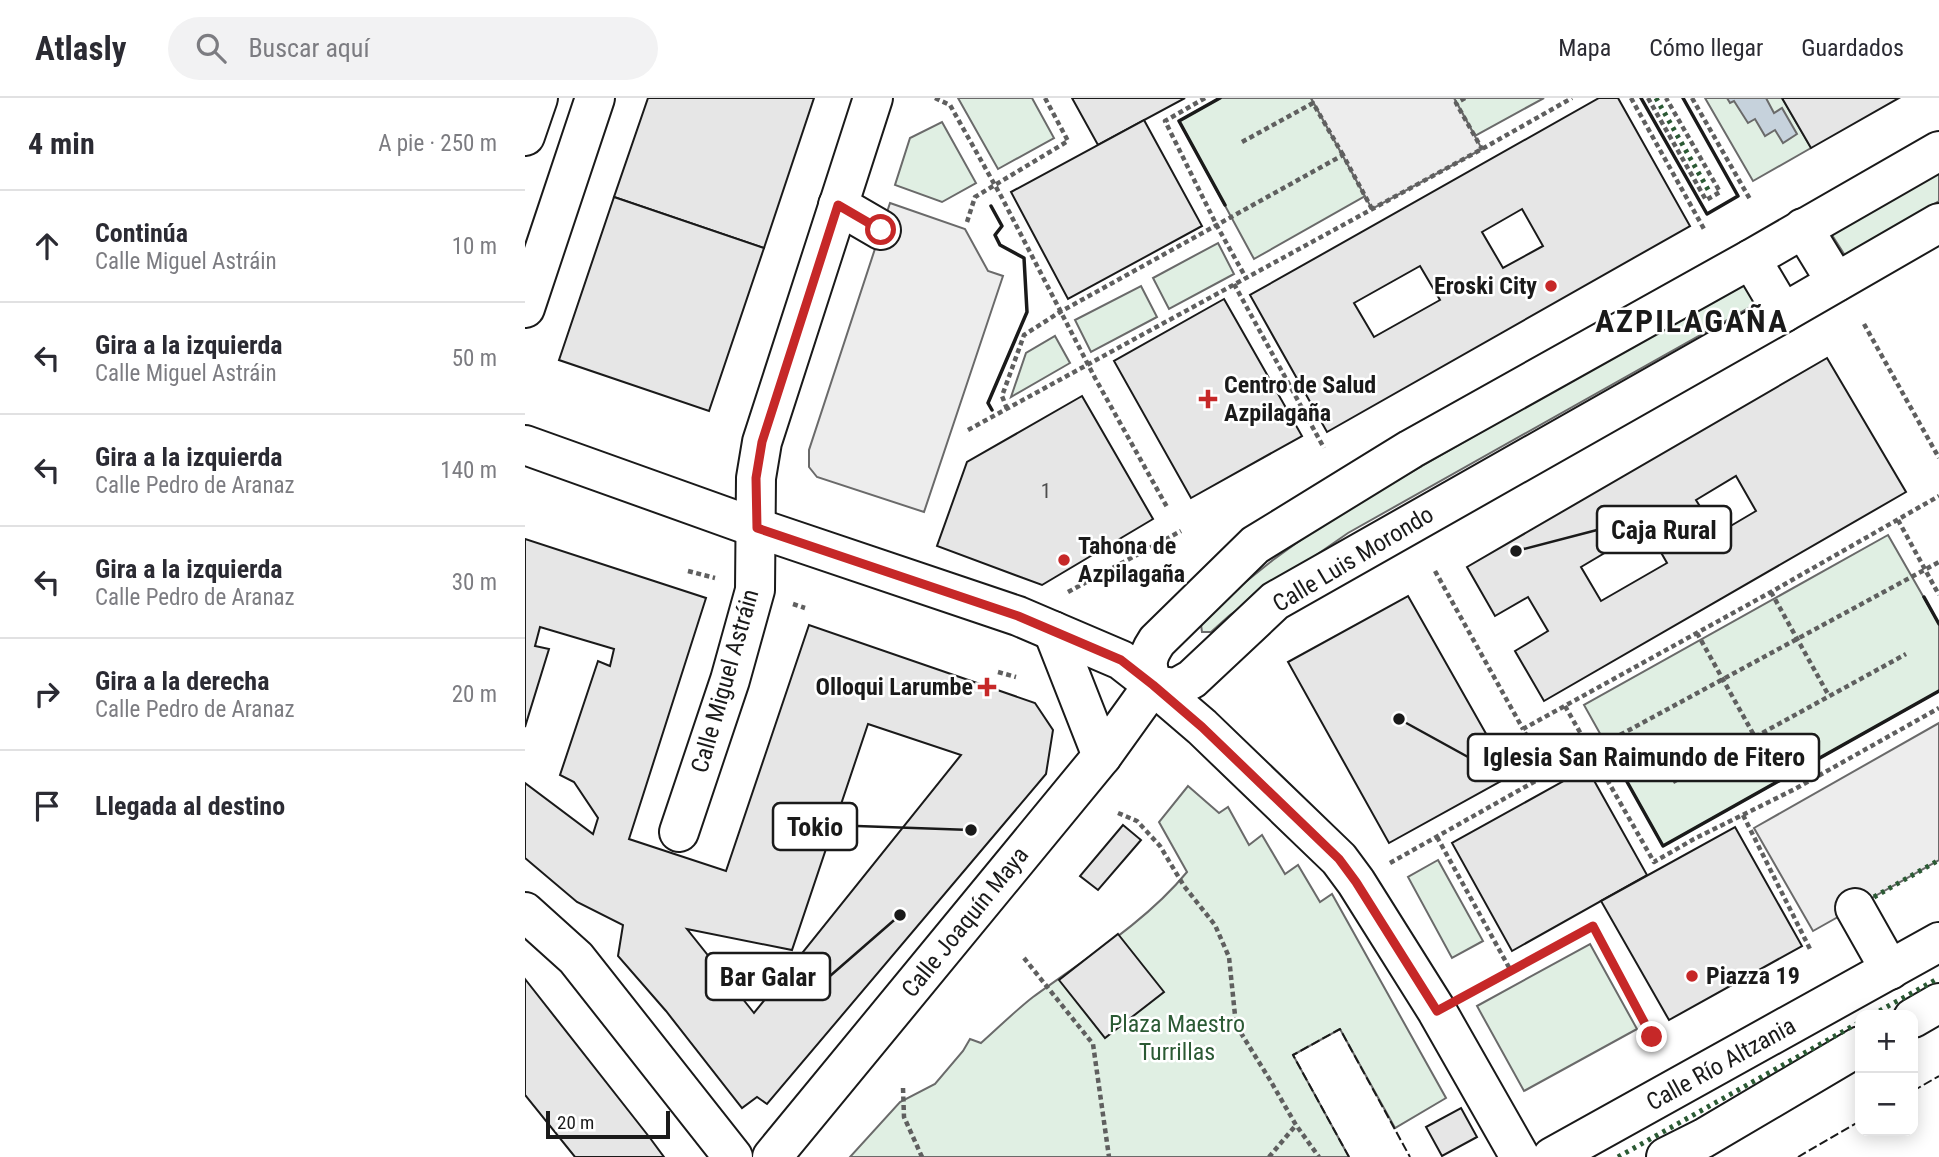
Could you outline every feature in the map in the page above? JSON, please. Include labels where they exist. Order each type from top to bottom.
[{"type":"street","points":[[525,136],[538,98]]},
{"type":"street","points":[[525,308],[595,98]]},
{"type":"street","name":"Calle Miguel Astráin","points":[[679,832],[730,680],[755,590],[756,478],[762,442],[873,98]]},
{"type":"street","points":[[1153,685],[1148,669],[1148,654],[1157,641],[1255,545],[1411,449],[1939,151]]},
{"type":"street","points":[[838,205],[881,230]]},
{"type":"street","name":"Calle Luis Morondo","points":[[1153,685],[1176,688],[1192,680],[1275,601],[1939,223]]},
{"type":"street","points":[[1804,228],[1836,282]]},
{"type":"street","points":[[1751,259],[1783,313]]},
{"type":"street","points":[[525,445],[757,528],[1018,616],[1055,615],[1121,660],[1202,727],[1339,859],[1437,1011],[1520,1157]]},
{"type":"street","points":[[1055,615],[1102,756]]},
{"type":"street","name":"Calle Joaquín Maya","points":[[772,1157],[1102,756],[1153,685]]},
{"type":"street","points":[[1855,908],[1890,970]]},
{"type":"street","points":[[525,912],[576,958],[733,1157]]},
{"type":"street","name":"Calle Río Altzania","points":[[1552,1157],[1939,942]]},
{"type":"street","points":[[1918,1015],[1939,1003]]},
{"type":"street","points":[[1666,1157],[1704,1138],[1855,1049]]},
{"type":"path","points":[[935,98],[950,105],[1167,507]]},
{"type":"path","points":[[967,222],[975,197],[1068,142],[1045,98]]},
{"type":"path","points":[[1205,98],[1165,121],[1246,278]]},
{"type":"path","points":[[1465,98],[1455,100],[1482,149]]},
{"type":"path","points":[[968,430],[1572,98]]},
{"type":"path","points":[[1631,98],[1703,229]]},
{"type":"path","points":[[1648,98],[1706,200],[1720,192],[1666,98]]},
{"type":"path","points":[[1692,98],[1751,201]]},
{"type":"path","points":[[1242,142],[1313,103],[1372,209]]},
{"type":"path","points":[[1007,409],[1002,396],[1024,335],[1060,312],[1343,155]]},
{"type":"path","points":[[1234,284],[1324,448]]},
{"type":"path","points":[[1864,324],[1939,458]]},
{"type":"path","points":[[1523,729],[1772,592],[1939,496]]},
{"type":"path","points":[[1898,520],[1939,595]]},
{"type":"path","points":[[1055,615],[1181,531]]},
{"type":"path","points":[[1356,882],[1548,774],[1939,562]]},
{"type":"path","points":[[688,571],[722,580]]},
{"type":"path","points":[[1435,571],[1548,774]]},
{"type":"path","points":[[1772,592],[1829,696]]},
{"type":"path","points":[[1697,633],[1755,737]]},
{"type":"path","points":[[1673,782],[1906,654]]},
{"type":"path","points":[[998,671],[1016,677]]},
{"type":"path","points":[[1565,706],[1654,862],[1795,789],[1939,708]]},
{"type":"path","points":[[1118,813],[1137,821],[1160,846],[1184,886],[1215,925],[1229,957],[1236,1025],[1296,1125],[1319,1157]]},
{"type":"path","points":[[1743,815],[1811,951]]},
{"type":"path","points":[[1437,837],[1511,971]]},
{"type":"path","points":[[1437,1011],[1593,926],[1652,1037]]},
{"type":"path","points":[[1024,958],[1093,1044],[1108,1157]]},
{"type":"path","points":[[903,1088],[904,1117],[922,1157]]},
{"type":"path","points":[[1269,1157],[1296,1125]]},
{"type":"green space","points":[[958,98],[1032,98],[1054,138],[998,169]]},
{"type":"green space","points":[[1220,98],[1311,98],[1365,196],[1254,259],[1179,121]]},
{"type":"green space","points":[[1454,98],[1544,98],[1475,136]]},
{"type":"green space","points":[[1705,98],[1782,98],[1811,148],[1753,181]]},
{"type":"green space","points":[[942,122],[976,183],[942,202],[895,185],[910,138]]},
{"type":"green space","points":[[1939,169],[1939,201],[1846,257],[1830,232]]},
{"type":"green space","points":[[1218,243],[1234,274],[1169,309],[1153,278]]},
{"type":"green space","points":[[1740,284],[1748,287],[1759,302],[1348,533],[1230,615],[1211,632],[1202,632],[1203,616],[1331,518]]},
{"type":"green space","points":[[1141,286],[1157,317],[1091,352],[1075,320]]},
{"type":"green space","points":[[1055,336],[1070,363],[1011,397],[1026,353]]},
{"type":"green space","points":[[1888,535],[1939,624],[1939,691],[1663,846],[1584,705]]},
{"type":"green space","name":"Plaza Maestro Turrillas","points":[[1188,786],[1219,813],[1228,807],[1249,845],[1262,835],[1285,874],[1298,865],[1320,902],[1332,894],[1446,1098],[1395,1128],[1340,1029],[1293,1055],[1349,1157],[850,1157],[900,1102],[935,1084],[970,1039],[981,1043],[1026,1002],[1134,924],[1187,872],[1159,822]]},
{"type":"green space","points":[[1438,860],[1483,941],[1452,958],[1408,877]]},
{"type":"green space","points":[[1590,944],[1637,1029],[1524,1091],[1477,1006]]},
{"type":"shaded area","points":[[1311,98],[1454,98],[1482,149],[1372,209]]},
{"type":"shaded area","points":[[1727,98],[1766,98],[1774,113],[1782,108],[1797,134],[1783,143],[1775,130],[1765,136],[1755,119],[1748,123],[1734,101],[1730,103]]},
{"type":"shaded area","points":[[890,203],[965,229],[988,271],[1003,276],[924,512],[817,477],[809,467],[809,450]]},
{"type":"shaded area","points":[[1939,723],[1939,860],[1813,931],[1754,828]]},
{"type":"building","points":[[648,98],[814,98],[764,248],[614,197]]},
{"type":"building","points":[[1072,98],[1185,98],[1098,145]]},
{"type":"building","points":[[1599,98],[1618,98],[1690,226],[1327,432],[1250,295]],"holes":[[[1522,209],[1543,246],[1503,268],[1482,232]],[[1420,266],[1440,300],[1374,337],[1354,303]]]},
{"type":"building","points":[[1782,98],[1899,98],[1811,148]]},
{"type":"building","points":[[1144,120],[1202,226],[1068,299],[1011,192]]},
{"type":"building","points":[[614,197],[764,248],[709,411],[559,360]]},
{"type":"building","name":"Centro de Salud Azpilagaña","points":[[1224,299],[1302,436],[1191,498],[1114,361]]},
{"type":"building","points":[[1827,358],[1906,492],[1544,701],[1515,651],[1548,631],[1528,597],[1495,616],[1467,567]],"holes":[[[1736,476],[1756,511],[1717,534],[1696,500]],[[1647,528],[1667,563],[1601,601],[1581,567]]]},
{"type":"building","points":[[1082,396],[1153,519],[1042,585],[937,546],[967,462]]},
{"type":"building","points":[[525,539],[706,598],[629,839],[726,871],[809,625],[1035,703],[1053,730],[1046,774],[767,1104],[757,1097],[742,1108],[666,1011],[618,956],[623,925],[577,902],[525,858],[525,783],[593,834],[598,818],[574,782],[560,775],[598,661],[610,666],[614,649],[540,627],[535,646],[549,649],[525,727]],"holes":[[[868,724],[961,755],[754,1013],[687,929],[792,950]]]},
{"type":"building","points":[[1408,596],[1510,776],[1389,843],[1288,662]]},
{"type":"building","points":[[1587,768],[1647,875],[1512,951],[1452,843]]},
{"type":"building","points":[[1123,825],[1141,840],[1098,890],[1080,876]]},
{"type":"building","points":[[1735,827],[1802,946],[1669,1020],[1601,901]]},
{"type":"building","points":[[1118,934],[1164,992],[1105,1038],[1059,980]]},
{"type":"building","points":[[525,979],[664,1157],[575,1157],[525,1095]]},
{"type":"building","points":[[1461,1108],[1477,1137],[1442,1156],[1426,1127]]},
{"type":"hedge","points":[[1656,98],[1710,193]]},
{"type":"hedge","points":[[1874,897],[1939,860]]},
{"type":"hedge","points":[[1881,1010],[1939,978]]},
{"type":"hedge","points":[[1618,1157],[1855,1025]]},
{"type":"fence","points":[[1349,1157],[1293,1055],[1340,1029],[1410,1157]]},
{"type":"fence","points":[[1918,1088],[1939,1076]]},
{"type":"fence","points":[[1798,1157],[1855,1124]]},
{"type":"wall","points":[[1220,98],[1179,121],[1225,205]]},
{"type":"wall","points":[[1641,98],[1707,214],[1738,196],[1683,98]]},
{"type":"wall","points":[[991,206],[1002,226],[995,235],[1000,245],[1024,258],[1027,312],[988,403],[992,410]]},
{"type":"wall","points":[[1924,597],[1939,624]]},
{"type":"wall","points":[[1621,771],[1663,846],[1939,691]]},
{"type":"place","name":"Eroski City","points":[[1551,286]]},
{"type":"place","name":"Centro de Salud Azpilagaña","points":[[1208,399]]},
{"type":"place","name":"Caja Rural","points":[[1516,551]]},
{"type":"place","name":"Tahona de Azpilagaña","points":[[1064,560]]},
{"type":"place","name":"Olloqui Larumbe","points":[[987,687]]},
{"type":"place","name":"Iglesia San Raimundo de Fitero","points":[[1399,719]]},
{"type":"place","name":"Tokio","points":[[971,830]]},
{"type":"place","name":"Bar Galar","points":[[900,915]]},
{"type":"place","name":"Piazza 19","points":[[1692,976]]},
{"type":"district","name":"AZPILAGAÑA","points":[[1692,321]]},
{"type":"route","points":[[881,230],[838,205],[762,442],[756,478],[757,528],[1018,616],[1121,660],[1202,727],[1339,859],[1437,1011],[1593,926],[1652,1037]]}]
